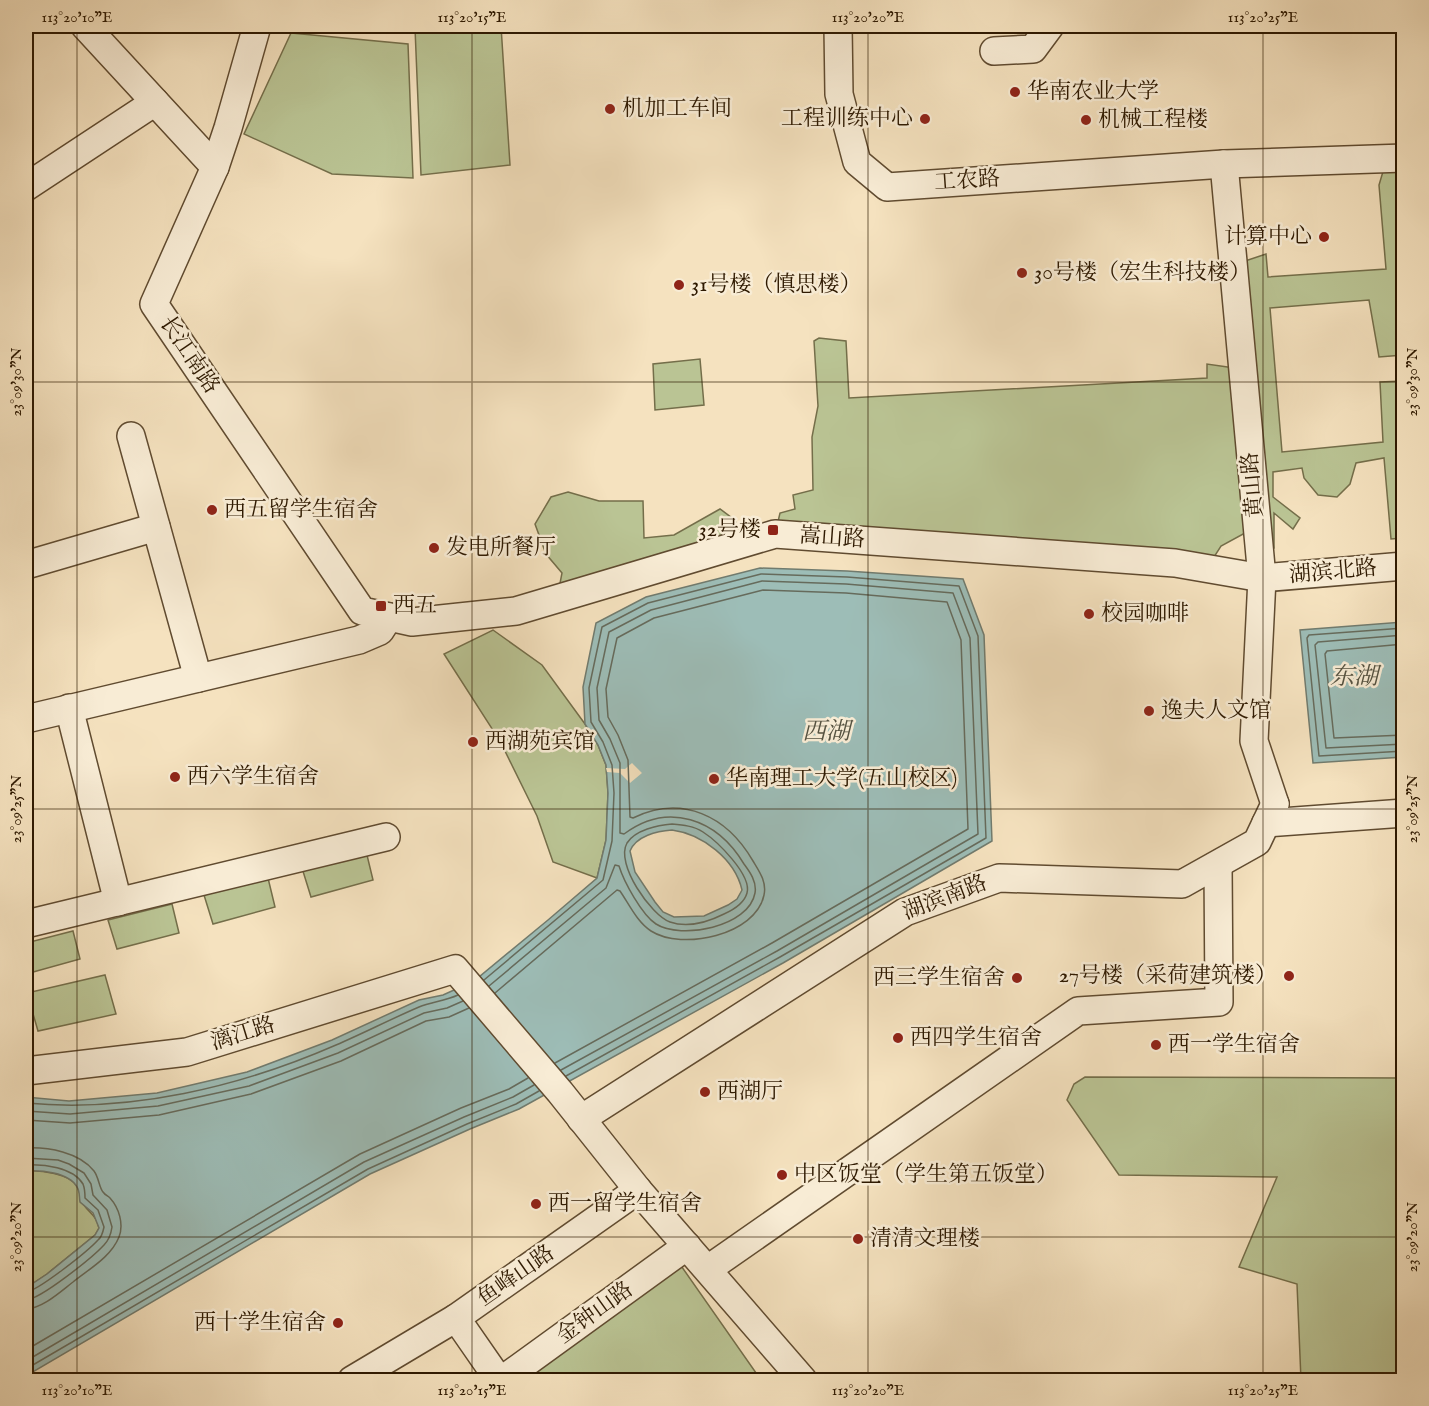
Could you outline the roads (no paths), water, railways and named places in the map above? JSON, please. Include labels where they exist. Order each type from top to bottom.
[{"type":"street","points":[[85,26],[215,167]]},
{"type":"street","points":[[228,128],[212,119],[242,26]]},
{"type":"street","name":"长江南路","points":[[257,26],[215,167],[154,303],[362,611],[401,619]]},
{"type":"street","name":"工农路","points":[[837,26],[839,94],[857,162],[887,187],[1224,164],[1404,158]]},
{"type":"street","points":[[994,51],[1033,50],[1050,26]]},
{"type":"street","points":[[26,188],[155,102]]},
{"type":"street","name":"黄山路","points":[[1224,164],[1262,578],[1254,741],[1271,814]]},
{"type":"street","points":[[131,436],[198,678]]},
{"type":"street","points":[[26,565],[156,527]]},
{"type":"street","name":"嵩山路","points":[[401,619],[516,610],[775,534],[1176,562],[1262,578]]},
{"type":"street","name":"湖滨北路","points":[[1262,578],[1404,566]]},
{"type":"street","points":[[26,718],[359,640],[401,619]]},
{"type":"street","points":[[69,708],[118,902]]},
{"type":"street","points":[[1271,814],[1404,795]]},
{"type":"street","points":[[1271,814],[1404,813]]},
{"type":"street","name":"湖滨南路","points":[[582,1119],[905,912],[999,878],[1182,884],[1257,842],[1271,814]]},
{"type":"street","points":[[26,924],[386,837]]},
{"type":"street","points":[[708,1269],[1078,1011],[1219,1002],[1218,865]]},
{"type":"street","name":"漓江路","points":[[26,1071],[187,1052],[459,975],[582,1119]]},
{"type":"street","points":[[582,1119],[638,1190],[802,1380]]},
{"type":"street","name":"鱼峰山路","points":[[501,1380],[456,1318],[638,1190]]},
{"type":"street","name":"金钟山路","points":[[501,1380],[687,1246]]},
{"type":"street","points":[[352,1380],[456,1318]]},
{"type":"water","name":"西湖","points":[[760,568],[963,579],[984,635],[992,841],[783,963],[519,1109],[370,1174],[26,1376],[26,1288],[95,1235],[99,1228],[93,1213],[80,1202],[79,1190],[68,1178],[54,1173],[26,1171],[26,1097],[69,1101],[157,1093],[247,1072],[332,1040],[419,1000],[443,995],[474,981],[597,878],[606,840],[608,793],[606,765],[598,745],[585,724],[583,687],[596,623],[646,597]],"holes":[[[672,830],[683,832],[705,843],[725,858],[742,890],[737,899],[704,916],[674,917],[663,912],[635,872],[630,851],[637,842],[648,835],[660,832]]]},
{"type":"water","name":"东湖","points":[[1403,622],[1403,757],[1313,763],[1300,630]]},
{"type":"place","name":"华南农业大学","points":[[1015,92]]},
{"type":"place","name":"机加工车间","points":[[610,109]]},
{"type":"place","name":"工程训练中心","points":[[925,119]]},
{"type":"place","name":"机械工程楼","points":[[1086,120]]},
{"type":"place","name":"计算中心","points":[[1324,237]]},
{"type":"place","name":"30号楼（宏生科技楼）","points":[[1022,273]]},
{"type":"place","name":"31号楼（慎思楼）","points":[[679,285]]},
{"type":"place","name":"西五留学生宿舍","points":[[212,510]]},
{"type":"place","name":"32号楼","points":[[773,530]]},
{"type":"place","name":"发电所餐厅","points":[[434,548]]},
{"type":"place","name":"西五","points":[[381,606]]},
{"type":"place","name":"校园咖啡","points":[[1089,614]]},
{"type":"place","name":"逸夫人文馆","points":[[1149,711]]},
{"type":"place","name":"西湖苑宾馆","points":[[473,742]]},
{"type":"place","name":"西六学生宿舍","points":[[175,777]]},
{"type":"place","name":"华南理工大学(五山校区)","points":[[714,779]]},
{"type":"place","name":"27号楼（采荷建筑楼）","points":[[1289,976]]},
{"type":"place","name":"西三学生宿舍","points":[[1017,978]]},
{"type":"place","name":"西四学生宿舍","points":[[898,1038]]},
{"type":"place","name":"西一学生宿舍","points":[[1156,1045]]},
{"type":"place","name":"西湖厅","points":[[705,1092]]},
{"type":"place","name":"中区饭堂（学生第五饭堂）","points":[[782,1175]]},
{"type":"place","name":"西一留学生宿舍","points":[[536,1204]]},
{"type":"place","name":"清清文理楼","points":[[858,1239]]},
{"type":"place","name":"西十学生宿舍","points":[[338,1323]]}]
